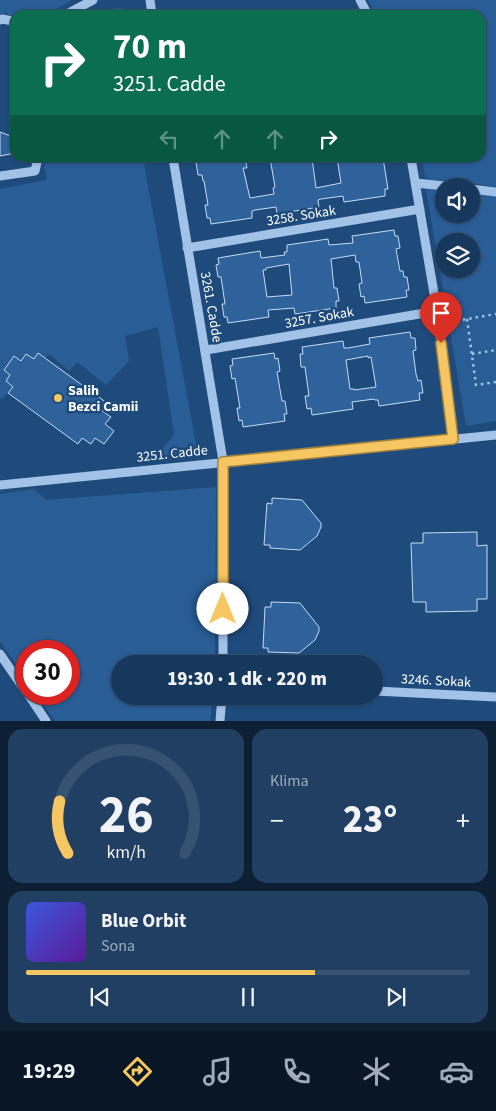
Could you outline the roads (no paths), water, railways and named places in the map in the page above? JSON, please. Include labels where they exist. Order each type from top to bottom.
[{"type":"street","points":[[74,10],[93,0]]},
{"type":"street","points":[[0,176],[35,171],[37,162]]},
{"type":"street","name":"3261. Cadde","points":[[174,162],[223,462],[223,655]]},
{"type":"street","points":[[412,162],[437,311],[453,439]]},
{"type":"street","points":[[416,183],[435,185]]},
{"type":"street","points":[[480,190],[496,192]]},
{"type":"street","name":"3258. Sokak","points":[[187,248],[420,210]]},
{"type":"street","name":"3257. Sokak","points":[[206,350],[437,311]]},
{"type":"street","name":"3251. Cadde","points":[[0,485],[496,435]]},
{"type":"street","points":[[0,654],[15,676]]},
{"type":"street","name":"3246. Sokak","points":[[383,691],[496,697]]},
{"type":"street","points":[[35,705],[46,721]]},
{"type":"street","points":[[220,721],[221,705]]},
{"type":"place","name":"Salih Bezci Camii","points":[[58,398]]}]
